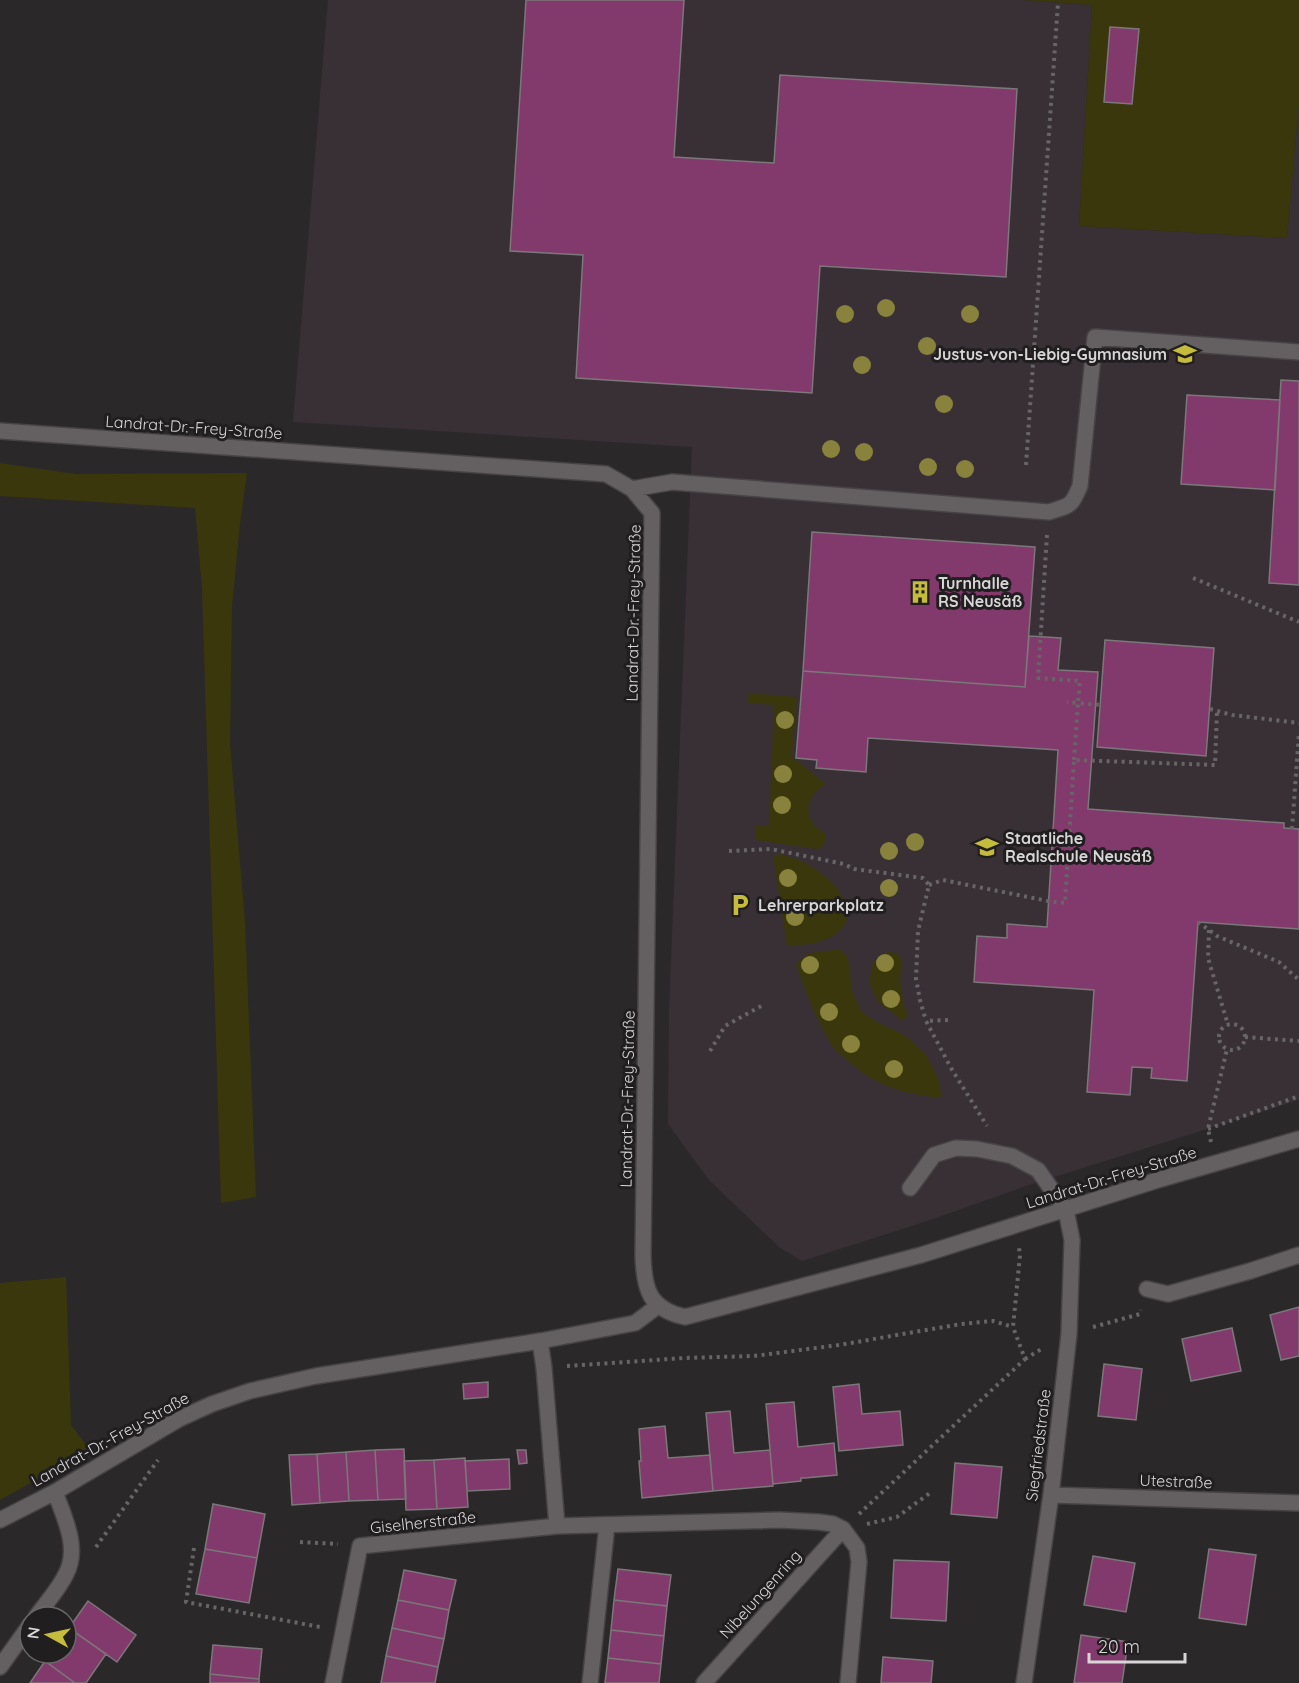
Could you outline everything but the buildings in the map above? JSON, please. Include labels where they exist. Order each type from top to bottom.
[{"type":"street","points":[[632,489],[672,482],[1049,512],[1070,505],[1080,486],[1095,338],[1299,352]]},
{"type":"street","name":"Landrat-Dr.-Frey-Straße","points":[[0,431],[606,474],[632,489],[652,513],[644,1278],[652,1299],[673,1314],[685,1317],[921,1255],[1299,1139]]},
{"type":"street","points":[[910,1188],[934,1155],[956,1148],[977,1149],[1012,1156],[1038,1170],[1066,1210]]},
{"type":"street","name":"Siegfriedstraße","points":[[1024,1683],[1051,1495],[1069,1334],[1072,1239],[1066,1210]]},
{"type":"street","points":[[1147,1289],[1168,1294],[1299,1255]]},
{"type":"street","name":"Landrat-Dr.-Frey-Straße","points":[[0,1520],[55,1492],[179,1419],[212,1404],[250,1391],[316,1376],[540,1341],[634,1323],[659,1305]]},
{"type":"street","points":[[540,1341],[557,1526]]},
{"type":"street","points":[[44,1605],[67,1573],[71,1558],[69,1530],[55,1492]]},
{"type":"street","name":"Utestraße","points":[[1051,1495],[1299,1503]]},
{"type":"street","name":"Giselherstraße","points":[[333,1683],[360,1546],[557,1526],[779,1520],[819,1522],[843,1529]]},
{"type":"street","points":[[590,1683],[607,1525]]},
{"type":"street","points":[[843,1529],[857,1548],[859,1562],[848,1683]]},
{"type":"street","name":"Nibelungenring","points":[[704,1683],[843,1529]]},
{"type":"street","points":[[0,1667],[18,1642]]},
{"type":"path","points":[[1026,465],[1058,3]]},
{"type":"path","points":[[929,885],[943,880],[1065,903],[1080,681],[1038,678],[1049,512]]},
{"type":"path","points":[[1193,578],[1299,622]]},
{"type":"path","points":[[1067,702],[1101,705]]},
{"type":"path","points":[[1210,709],[1232,715],[1299,723]]},
{"type":"path","points":[[1074,760],[1215,765],[1217,710]]},
{"type":"path","points":[[1292,829],[1299,733]]},
{"type":"path","points":[[729,851],[771,849],[854,868],[923,878],[929,885]]},
{"type":"path","points":[[929,885],[918,931],[916,978],[920,1000],[926,1021],[951,1068],[1004,1155]]},
{"type":"path","points":[[1198,922],[1217,936],[1279,962],[1299,980]]},
{"type":"path","points":[[1209,930],[1208,958],[1228,1025]]},
{"type":"path","points":[[710,1051],[725,1026],[763,1005]]},
{"type":"path","points":[[926,1021],[948,1020]]},
{"type":"path","points":[[1228,1025],[1240,1027],[1245,1033],[1243,1045],[1240,1048],[1227,1049],[1221,1043],[1220,1035],[1228,1025]]},
{"type":"path","points":[[1245,1037],[1299,1041]]},
{"type":"path","points":[[1216,1163],[1208,1129],[1227,1049]]},
{"type":"path","points":[[1208,1129],[1299,1096]]},
{"type":"path","points":[[843,1529],[1024,1359],[1013,1327],[1020,1255],[1016,1225]]},
{"type":"path","points":[[1069,1334],[1140,1314],[1147,1289]]},
{"type":"path","points":[[544,1368],[684,1358],[754,1356],[993,1321],[1013,1327]]},
{"type":"path","points":[[67,1573],[80,1565],[92,1553],[161,1456]]},
{"type":"path","points":[[843,1529],[897,1517],[930,1493]]},
{"type":"path","points":[[300,1542],[360,1546]]},
{"type":"path","points":[[194,1548],[186,1602],[343,1632]]},
{"type":"shaded area","points":[[328,0],[1022,0],[1092,5],[1079,226],[1287,238],[1299,103],[1299,1100],[1029,1185],[802,1261],[779,1247],[709,1180],[668,1124],[669,1010],[692,447],[293,422]]},
{"type":"shaded area","points":[[1022,0],[1299,0],[1299,103],[1287,238],[1079,226],[1092,5]]},
{"type":"shaded area","points":[[0,463],[75,474],[247,473],[232,606],[230,743],[245,922],[256,1197],[221,1203],[202,588],[195,508],[0,496]]},
{"type":"shaded area","points":[[749,693],[797,697],[792,757],[826,784],[816,792],[808,807],[810,819],[814,825],[826,834],[825,843],[817,849],[756,840],[755,825],[769,826],[774,705],[748,703]]},
{"type":"shaded area","points":[[781,854],[804,862],[820,872],[841,894],[846,905],[847,916],[843,927],[833,936],[815,943],[787,946],[773,856]]},
{"type":"shaded area","points":[[841,949],[848,958],[852,991],[861,1011],[875,1021],[906,1036],[926,1055],[938,1078],[942,1098],[902,1091],[878,1082],[833,1047],[807,995],[796,963],[809,953]]},
{"type":"shaded area","points":[[884,953],[897,953],[902,960],[900,979],[903,1002],[908,1017],[903,1021],[878,1002],[869,982],[872,965],[877,958]]},
{"type":"shaded area","points":[[66,1277],[71,1425],[90,1450],[0,1500],[0,1283]]},
{"type":"place","name":"Justus-von-Liebig-Gymnasium","points":[[1185,354]]},
{"type":"place","name":"Turnhalle RS Neusäß","points":[[920,592]]},
{"type":"place","name":"Staatliche Realschule Neusäß","points":[[987,847]]},
{"type":"place","name":"Lehrerparkplatz","points":[[740,905]]}]
